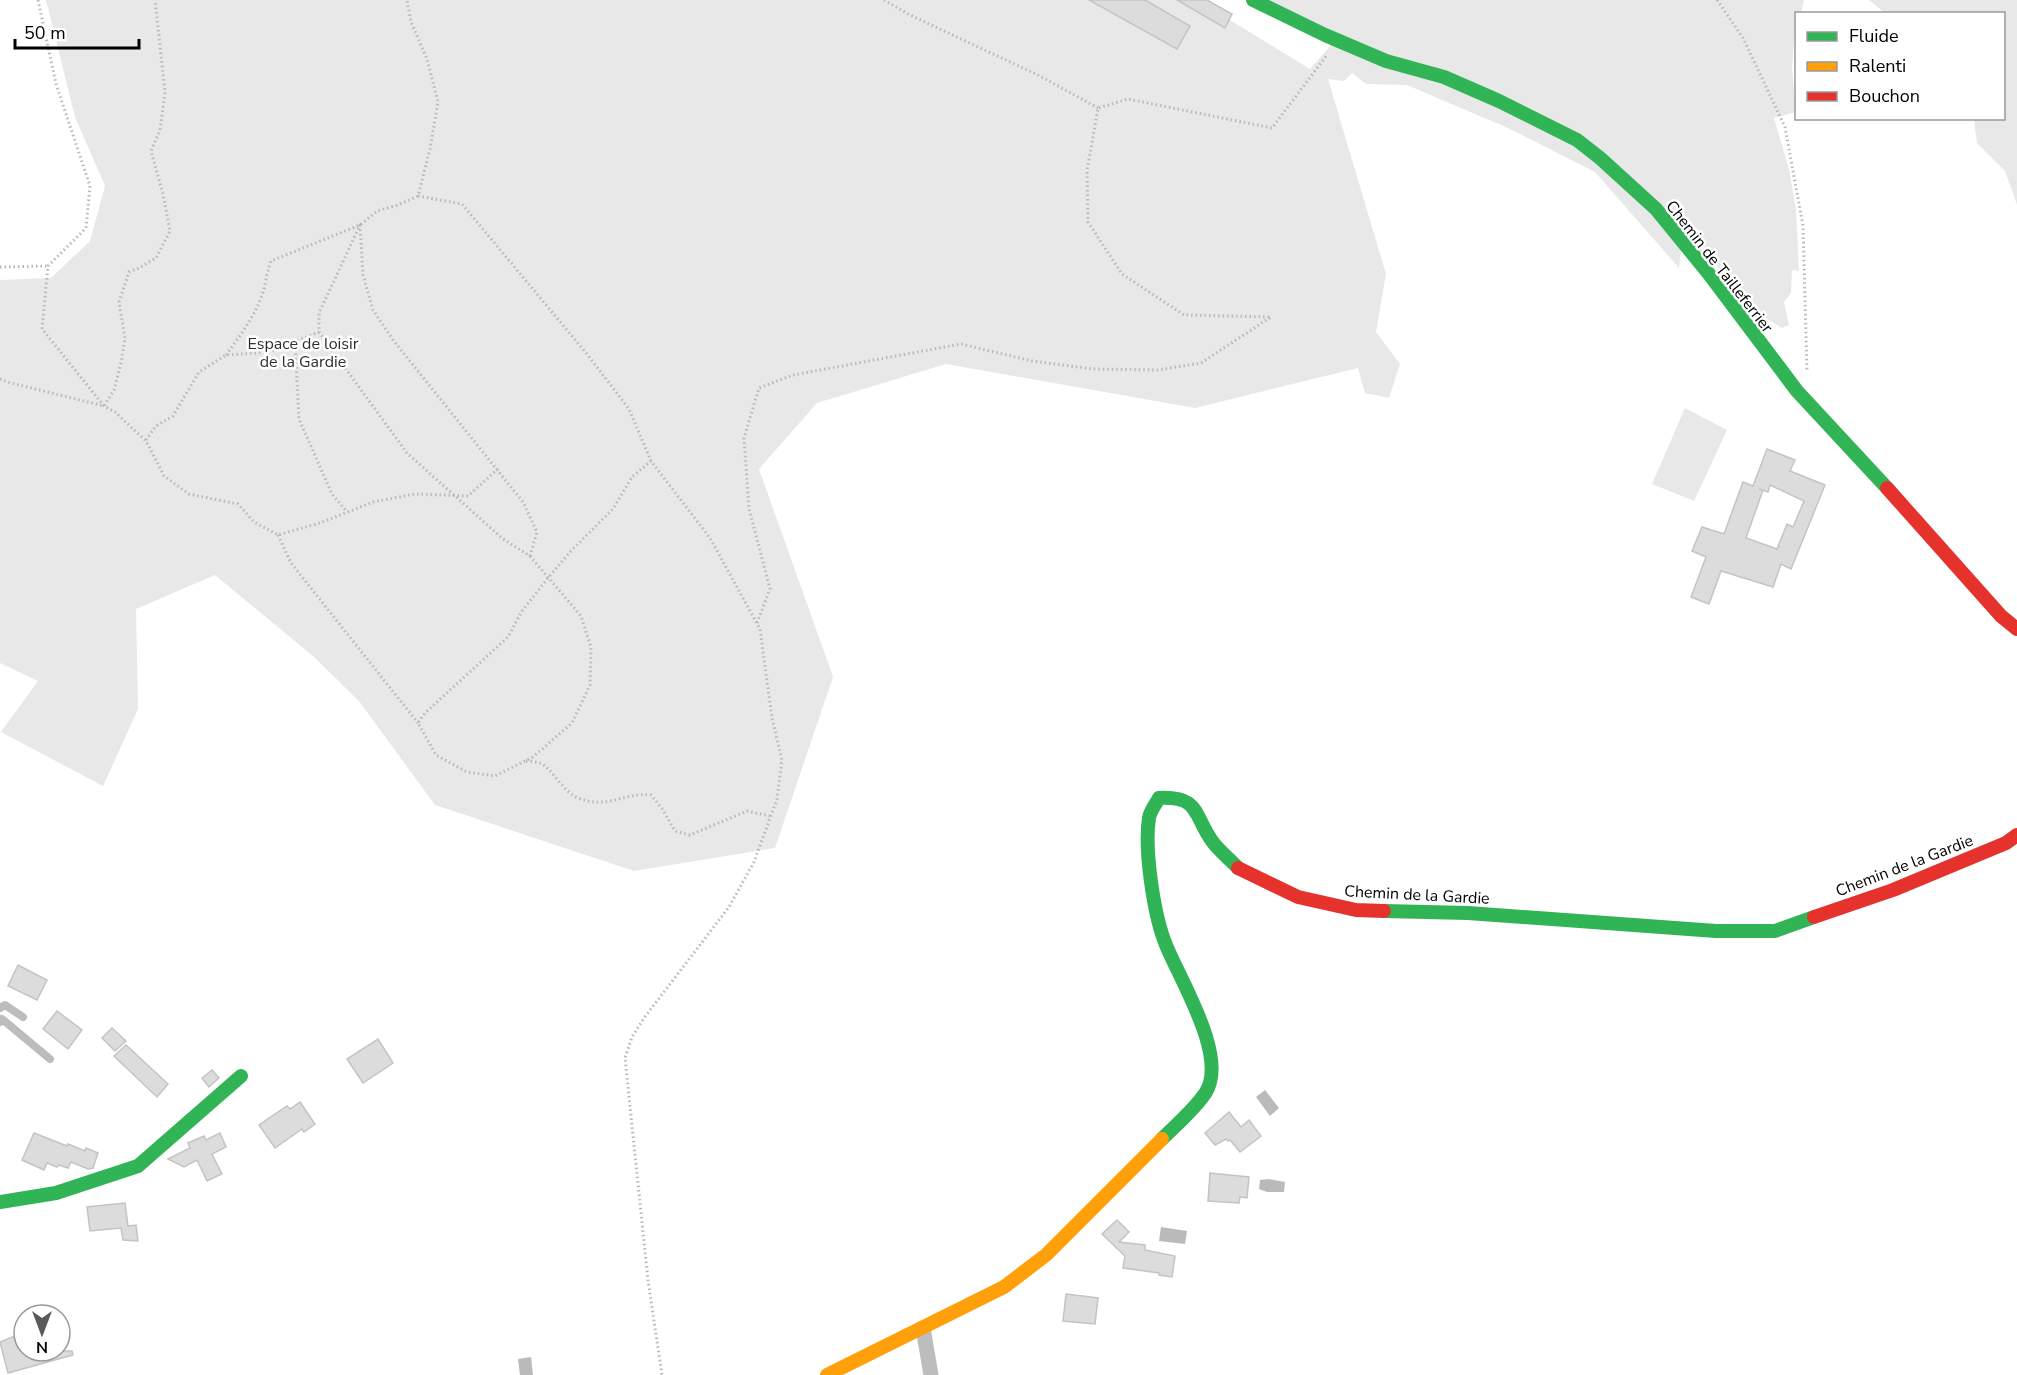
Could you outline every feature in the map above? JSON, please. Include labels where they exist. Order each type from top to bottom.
[{"type":"street","name":"Chemin de Tailleferrier","points":[[1253,0],[1386,61],[1444,77],[1468,87],[1577,140],[1600,158],[1656,209],[1805,399],[2001,616],[2017,629]]},
{"type":"street","name":"Chemin de la Gardie","points":[[923,1328],[1004,1287],[1046,1255],[1185,1117],[1206,1090],[1212,1068],[1203,1024],[1165,943],[1151,883],[1148,843],[1149,816],[1159,798],[1177,797],[1195,808],[1212,841],[1240,870],[1298,897],[1356,910],[1468,913],[1716,931],[1775,931],[1893,890],[2006,843],[2017,835]]},
{"type":"street","points":[[0,1202],[56,1193],[138,1166],[241,1076]]},
{"type":"street","points":[[827,1375],[923,1328],[931,1375]]},
{"type":"lane","points":[[0,1008],[5,1005],[23,1017]]},
{"type":"lane","points":[[0,1022],[2,1019],[50,1059]]},
{"type":"path","points":[[38,0],[56,84],[90,186],[86,228],[48,266],[42,329],[104,406]]},
{"type":"path","points":[[104,406],[114,390],[121,363],[125,339],[119,302],[129,272],[156,258],[170,231],[151,151],[160,130],[165,92],[155,0]]},
{"type":"path","points":[[407,0],[411,22],[427,58],[438,102],[430,149],[418,196]]},
{"type":"path","points":[[884,0],[910,15],[1038,75],[1098,108],[1128,99],[1272,128],[1338,40]]},
{"type":"path","points":[[1717,0],[1743,38],[1785,127],[1803,226],[1807,369],[1805,399]]},
{"type":"path","points":[[757,623],[770,589],[749,508],[744,438],[759,388],[793,375],[961,344],[1032,361],[1083,368],[1158,370],[1201,363],[1270,317],[1185,315],[1122,274],[1088,222],[1087,171],[1098,108]]},
{"type":"path","points":[[146,441],[156,426],[173,416],[199,372],[226,355],[242,334],[262,297],[271,261],[360,225],[377,211],[418,196],[462,204],[587,354],[629,410],[651,461],[710,538],[757,623],[760,629],[772,718],[783,760],[777,799],[754,862],[729,907],[644,1018],[632,1037],[625,1058],[648,1280],[662,1375]]},
{"type":"path","points":[[0,379],[104,406],[115,412],[146,441],[164,476],[189,494],[238,504],[254,522],[278,535],[291,563],[418,723],[436,755],[467,772],[495,776],[533,756],[572,723],[590,685],[591,647],[581,616],[530,556],[502,539],[407,453],[319,332],[319,313],[360,225]]},
{"type":"path","points":[[360,225],[363,275],[373,310],[401,350],[523,502],[537,532],[530,556]]},
{"type":"path","points":[[0,267],[48,266]]},
{"type":"path","points":[[226,355],[269,352],[319,332]]},
{"type":"path","points":[[295,340],[299,419],[332,494],[347,512]]},
{"type":"path","points":[[418,723],[425,713],[508,637],[522,611],[548,578],[613,508],[632,477],[651,461]]},
{"type":"path","points":[[278,535],[320,523],[373,502],[415,494],[468,496],[498,469]]},
{"type":"path","points":[[525,760],[542,763],[560,784],[576,797],[596,803],[620,801],[638,794],[651,795],[675,831],[690,835],[747,811],[770,816]]},
{"type":"green space","name":"Espace de loisir de la Gardie","points":[[46,0],[1197,0],[1310,69],[1339,36],[1266,0],[1804,0],[1801,12],[1795,12],[1792,68],[1795,112],[1774,118],[1789,169],[1796,210],[1799,271],[1792,270],[1791,293],[1784,302],[1789,325],[1782,328],[1760,315],[1755,321],[1713,260],[1681,251],[1679,268],[1595,172],[1508,128],[1407,85],[1366,84],[1352,73],[1344,81],[1328,79],[1386,274],[1376,332],[1400,364],[1389,398],[1365,393],[1358,368],[1195,408],[946,364],[817,403],[759,469],[833,677],[775,848],[634,871],[435,805],[359,701],[314,657],[215,575],[136,609],[138,709],[103,786],[1,732],[38,681],[0,663],[0,280],[51,278],[90,241],[105,186],[75,117]]},
{"type":"green space","points":[[1869,0],[2017,0],[2017,205],[2005,171],[1977,143],[1974,120],[2005,120],[2005,12],[1884,12]]},
{"type":"green space","points":[[1685,408],[1727,430],[1694,501],[1652,484]]},
{"type":"shaded area","points":[[1265,1090],[1279,1108],[1270,1116],[1256,1097]]},
{"type":"shaded area","points":[[1260,1180],[1285,1182],[1284,1192],[1267,1192],[1259,1189]]},
{"type":"shaded area","points":[[1161,1227],[1187,1231],[1185,1244],[1159,1241]]},
{"type":"shaded area","points":[[531,1357],[533,1375],[520,1375],[518,1359]]},
{"type":"building","points":[[1089,0],[1145,0],[1190,26],[1177,49]]},
{"type":"building","points":[[1177,0],[1207,0],[1232,14],[1225,28]]},
{"type":"building","points":[[1767,449],[1795,460],[1790,471],[1825,485],[1791,569],[1781,564],[1773,587],[1721,571],[1709,604],[1691,597],[1706,557],[1692,551],[1702,527],[1724,534],[1743,482],[1753,486]],"holes":[[[1770,485],[1804,501],[1793,527],[1787,524],[1777,549],[1746,538],[1763,490],[1768,492]]]},
{"type":"building","points":[[18,965],[47,980],[37,1000],[8,986]]},
{"type":"building","points":[[57,1011],[82,1030],[68,1049],[43,1029]]},
{"type":"building","points":[[112,1028],[126,1041],[115,1051],[102,1038]]},
{"type":"building","points":[[378,1039],[393,1063],[363,1083],[347,1059]]},
{"type":"building","points":[[126,1045],[168,1084],[157,1097],[114,1056]]},
{"type":"building","points":[[212,1070],[219,1078],[209,1087],[202,1078]]},
{"type":"building","points":[[300,1102],[315,1124],[304,1132],[302,1129],[275,1148],[259,1125],[287,1106],[290,1109]]},
{"type":"building","points":[[1229,1112],[1241,1127],[1249,1120],[1261,1136],[1240,1152],[1230,1140],[1226,1139],[1215,1145],[1205,1133]]},
{"type":"building","points":[[34,1133],[67,1146],[68,1144],[85,1151],[86,1148],[98,1153],[93,1168],[88,1169],[71,1162],[68,1168],[47,1163],[44,1170],[22,1160]]},
{"type":"building","points":[[220,1133],[226,1147],[212,1154],[222,1174],[207,1181],[197,1160],[184,1167],[168,1159],[190,1148],[188,1143],[204,1136],[206,1140]]},
{"type":"building","points":[[1210,1173],[1249,1177],[1247,1198],[1240,1197],[1239,1203],[1208,1201]]},
{"type":"building","points":[[125,1203],[128,1226],[136,1225],[138,1241],[123,1240],[121,1228],[90,1231],[87,1207]]},
{"type":"building","points":[[1117,1220],[1129,1232],[1119,1242],[1145,1245],[1145,1250],[1175,1256],[1172,1277],[1123,1268],[1125,1256],[1102,1234]]},
{"type":"building","points":[[1066,1294],[1098,1298],[1095,1324],[1063,1321]]},
{"type":"building","points":[[12,1337],[12,1363],[44,1363],[8,1373],[0,1342]]},
{"type":"traffic: fast","points":[[1253,0],[1386,61],[1444,77],[1499,101],[1577,140],[1656,209],[1709,274],[1797,391],[1887,488]]},
{"type":"traffic: fast","points":[[1162,1139],[1206,1092],[1211,1077],[1211,1059],[1200,1018],[1166,945],[1154,901],[1149,865],[1148,831],[1150,815],[1159,798],[1172,798],[1189,804],[1215,845],[1238,868]]},
{"type":"traffic: fast","points":[[1384,911],[1468,913],[1716,931],[1775,931],[1814,917]]},
{"type":"traffic: fast","points":[[0,1202],[56,1193],[138,1166],[241,1076]]},
{"type":"traffic: slow","points":[[827,1375],[1004,1287],[1046,1255],[1162,1139]]},
{"type":"traffic: jam","points":[[1887,488],[2001,616],[2017,629]]},
{"type":"traffic: jam","points":[[1814,917],[1893,890],[2006,843],[2017,835]]},
{"type":"traffic: jam","points":[[1238,868],[1298,897],[1356,910],[1384,911]]}]
